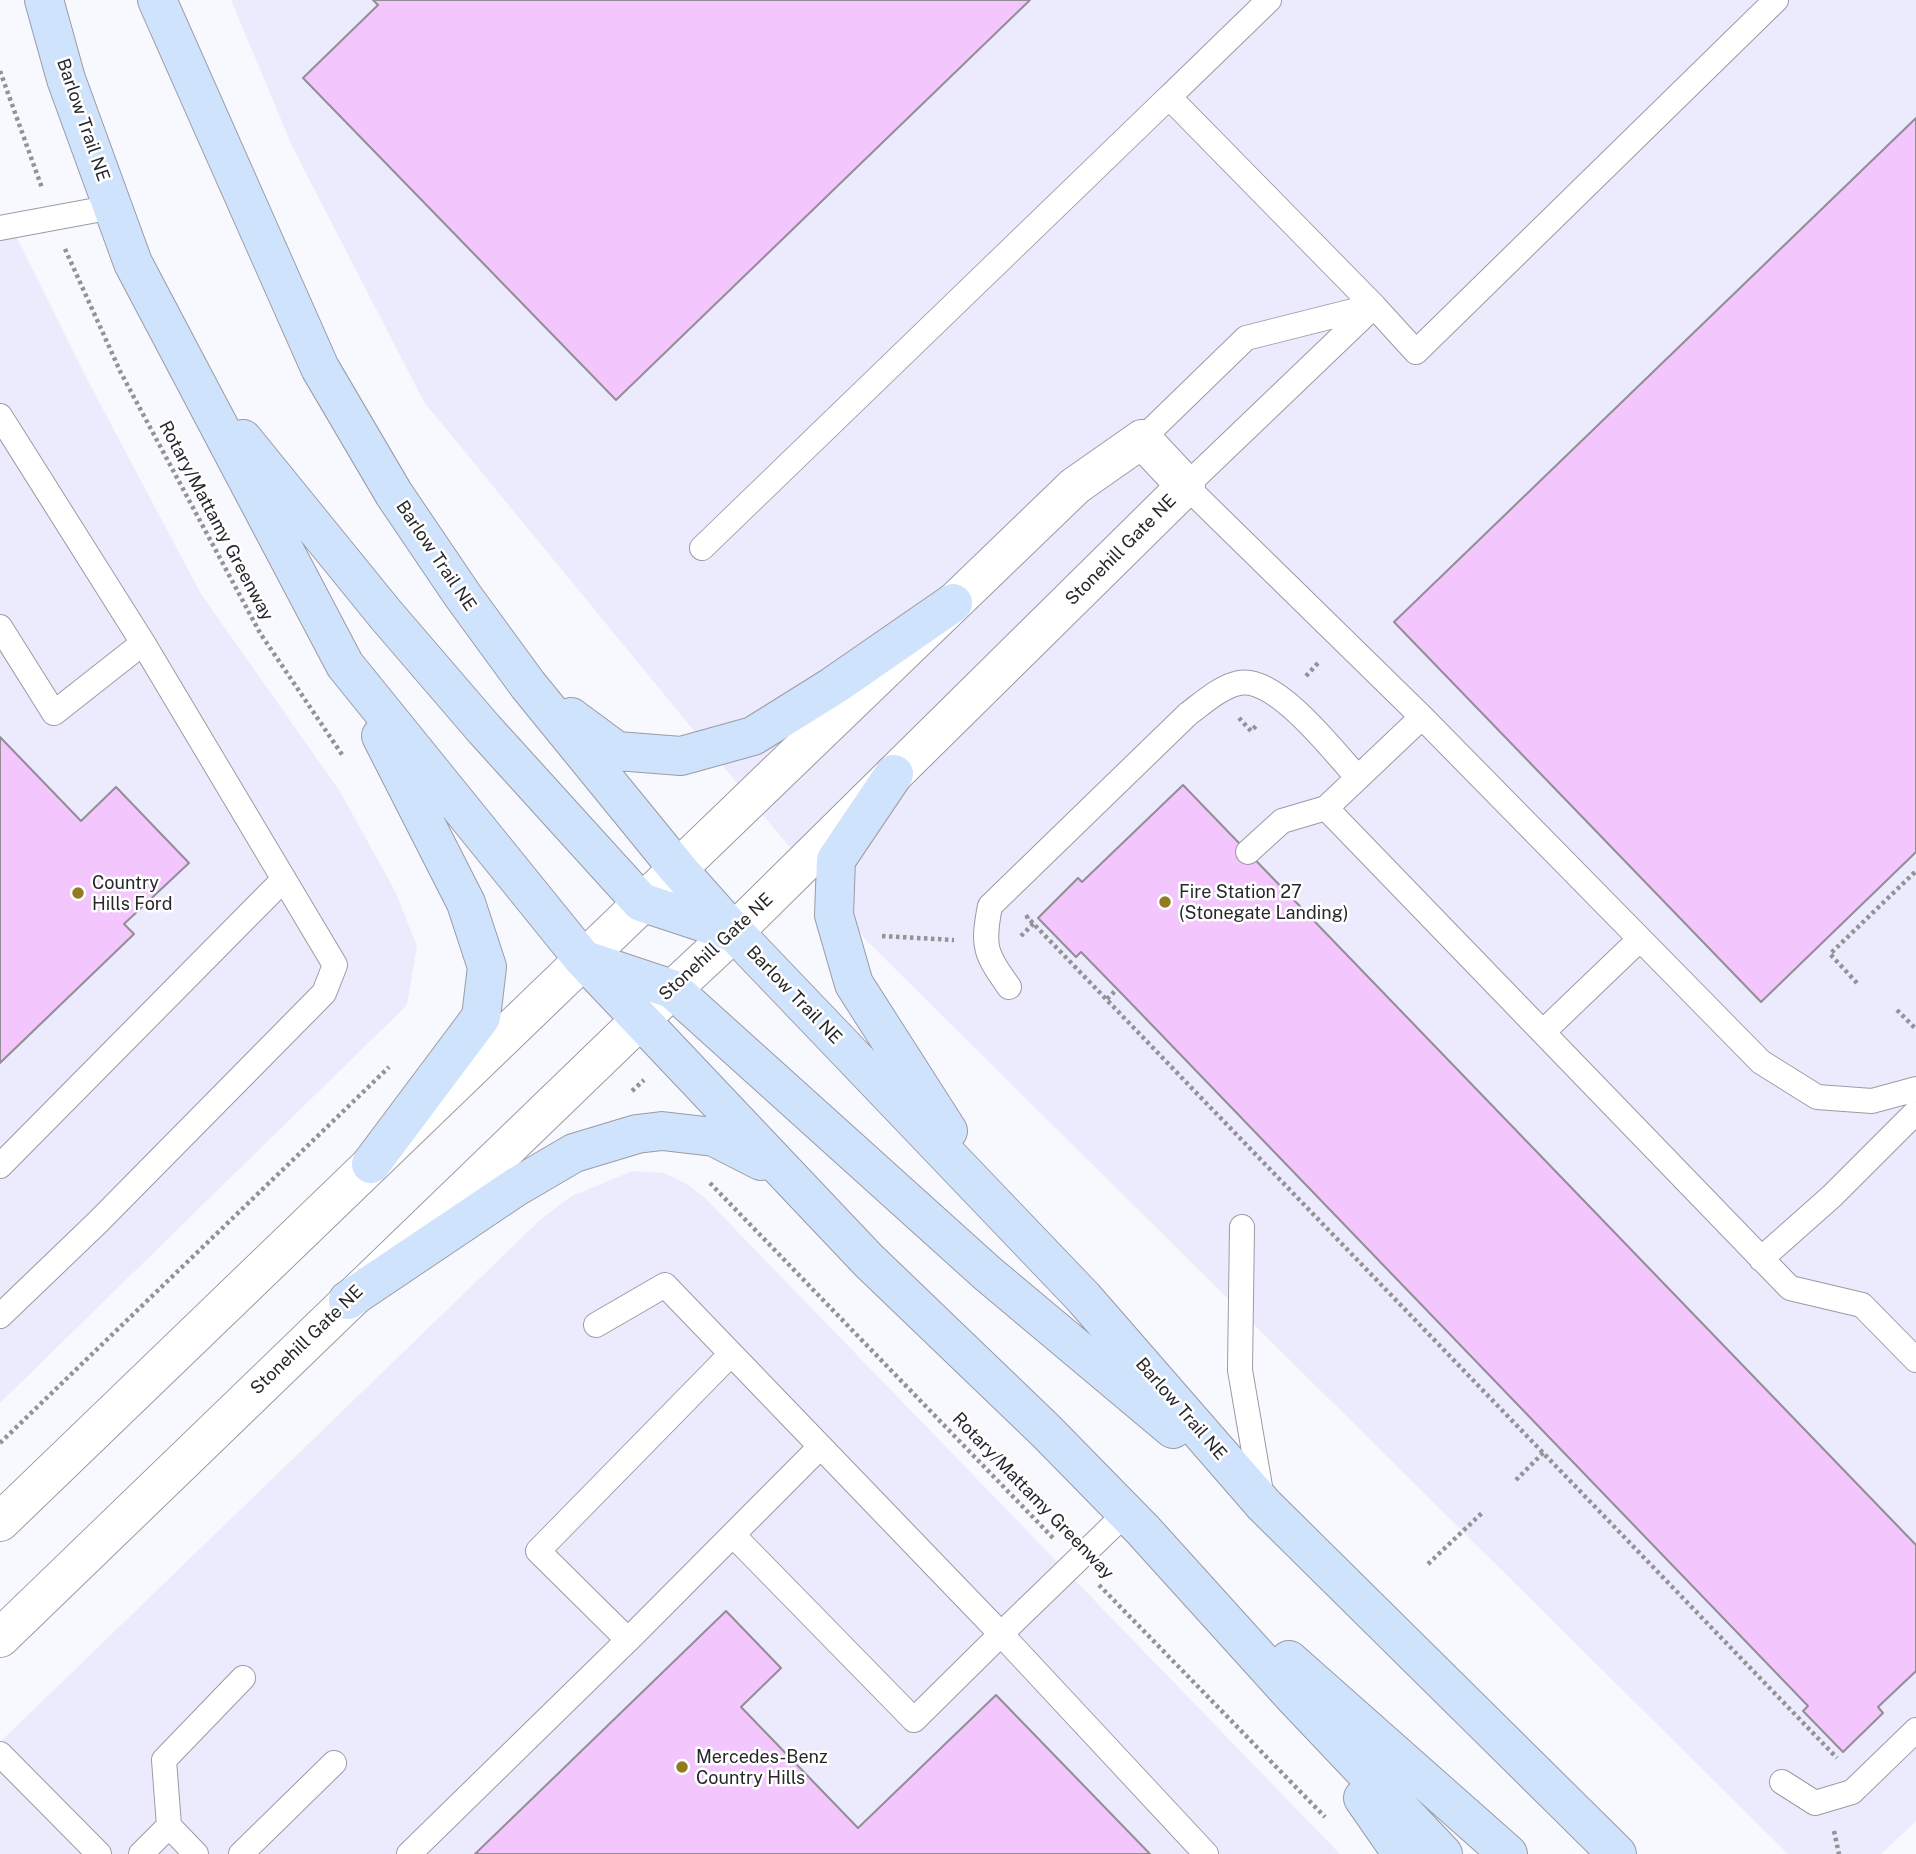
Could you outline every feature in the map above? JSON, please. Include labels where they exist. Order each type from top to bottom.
[{"type":"main road","name":"Barlow Trail NE","points":[[44,0],[66,79],[133,263],[345,665],[583,959],[868,1260],[1036,1421],[1135,1522],[1294,1698],[1443,1854]]},
{"type":"main road","name":"Barlow Trail NE","points":[[158,0],[320,368],[394,494],[527,685],[678,869],[734,932],[1083,1297],[1264,1505],[1617,1854]]},
{"type":"main road","points":[[194,379],[386,615],[493,739],[641,902],[734,932]]},
{"type":"main road","points":[[527,685],[617,751],[681,756],[753,736],[833,686],[953,603]]},
{"type":"main road","points":[[345,665],[466,903],[486,967],[481,1017],[371,1164]]},
{"type":"main road","points":[[894,774],[836,860],[834,915],[854,984],[997,1206]]},
{"type":"main road","points":[[583,959],[672,989],[987,1273],[1264,1505]]},
{"type":"main road","points":[[348,1300],[516,1187],[574,1153],[637,1134],[662,1131],[714,1137],[790,1177]]},
{"type":"main road","points":[[1135,1522],[1508,1854]]},
{"type":"main road","points":[[1294,1698],[1402,1854]]},
{"type":"main road","points":[[1568,1806],[1630,1854]]},
{"type":"street","name":"Stonehill Gate NE","points":[[0,1638],[348,1300],[734,932],[1186,486],[1142,439]]},
{"type":"street","points":[[0,1521],[1075,486],[1142,439]]},
{"type":"lane","points":[[702,548],[1269,0]]},
{"type":"lane","points":[[1169,97],[1416,352],[1776,0]]},
{"type":"lane","points":[[0,228],[113,207]]},
{"type":"lane","points":[[1142,439],[1246,338],[1374,306]]},
{"type":"lane","points":[[1374,306],[1186,486],[1422,717],[1761,1062],[1817,1097],[1872,1101],[1916,1089]]},
{"type":"lane","points":[[0,416],[143,643],[335,965],[324,993],[97,1223],[0,1316]]},
{"type":"lane","points":[[0,627],[54,713],[143,643]]},
{"type":"lane","points":[[1009,987],[990,960],[984,935],[990,906],[1188,715],[1215,694],[1241,682],[1268,688],[1291,705],[1358,778]]},
{"type":"lane","points":[[1248,852],[1282,821],[1326,808],[1422,717]]},
{"type":"lane","points":[[1326,808],[1790,1288],[1862,1305],[1916,1360]]},
{"type":"lane","points":[[0,1166],[284,879]]},
{"type":"lane","points":[[1544,1031],[1640,939]]},
{"type":"lane","points":[[1761,1259],[1832,1196],[1916,1112]]},
{"type":"lane","points":[[1242,1227],[1240,1370],[1264,1505]]},
{"type":"lane","points":[[596,1325],[665,1285],[1001,1634],[1206,1854]]},
{"type":"lane","points":[[628,1640],[538,1551],[731,1354]]},
{"type":"lane","points":[[409,1854],[820,1447]]},
{"type":"lane","points":[[733,1535],[914,1720],[1076,1562],[1135,1522]]},
{"type":"lane","points":[[196,1854],[169,1826],[164,1760],[243,1678]]},
{"type":"lane","points":[[1782,1782],[1815,1803],[1852,1792],[1916,1730]]},
{"type":"lane","points":[[0,1754],[99,1854]]},
{"type":"lane","points":[[242,1854],[334,1763]]},
{"type":"lane","points":[[141,1854],[169,1826]]},
{"type":"path","name":"Rotary/Mattamy Greenway","points":[[0,71],[54,219],[121,373],[260,634],[346,761]]},
{"type":"path","points":[[1301,682],[1318,663]]},
{"type":"path","points":[[1237,715],[1251,731],[1260,722]]},
{"type":"path","points":[[1857,983],[1830,954],[1916,872]]},
{"type":"path","points":[[1037,907],[1027,917],[1838,1756],[1829,1765]]},
{"type":"path","points":[[881,936],[961,940]]},
{"type":"path","points":[[1107,999],[1117,989]]},
{"type":"path","points":[[1897,1010],[1916,1029]]},
{"type":"path","points":[[0,1443],[398,1059]]},
{"type":"path","name":"Rotary/Mattamy Greenway","points":[[702,1174],[1333,1825]]},
{"type":"path","points":[[1516,1480],[1544,1452]]},
{"type":"path","points":[[1428,1564],[1483,1512]]},
{"type":"path","points":[[1833,1825],[1839,1854]]},
{"type":"shaded area","points":[[231,0],[1916,0],[1916,1821],[1881,1854],[1788,1854],[865,939],[424,402],[293,148]]},
{"type":"shaded area","points":[[16,236],[88,381],[201,594],[339,790],[395,891],[417,946],[407,1005],[0,1403],[0,239]]},
{"type":"shaded area","points":[[632,1171],[664,1173],[687,1184],[705,1198],[1340,1854],[0,1854],[0,1742],[541,1219],[572,1196]]},
{"type":"building","points":[[373,0],[1030,0],[616,400],[303,78],[378,5]]},
{"type":"building","points":[[1916,118],[1916,852],[1761,1002],[1394,622]]},
{"type":"building","name":"Country Hills Ford","points":[[0,737],[81,821],[116,787],[189,863],[124,924],[134,934],[0,1063]]},
{"type":"building","points":[[1183,785],[1916,1545],[1916,1671],[1878,1707],[1883,1713],[1843,1752],[1803,1711],[1808,1706],[1124,996],[1081,952],[1076,957],[1038,918],[1078,878],[1082,882]]},
{"type":"building","name":"Mercedes-Benz Country Hills","points":[[726,1611],[781,1668],[741,1707],[858,1828],[996,1695],[1150,1854],[475,1854]]},
{"type":"place","name":"Country Hills Ford","points":[[78,893]]},
{"type":"place","name":"Fire Station 27 (Stonegate Landing)","points":[[1165,902]]},
{"type":"place","name":"Mercedes-Benz Country Hills","points":[[682,1767]]}]
